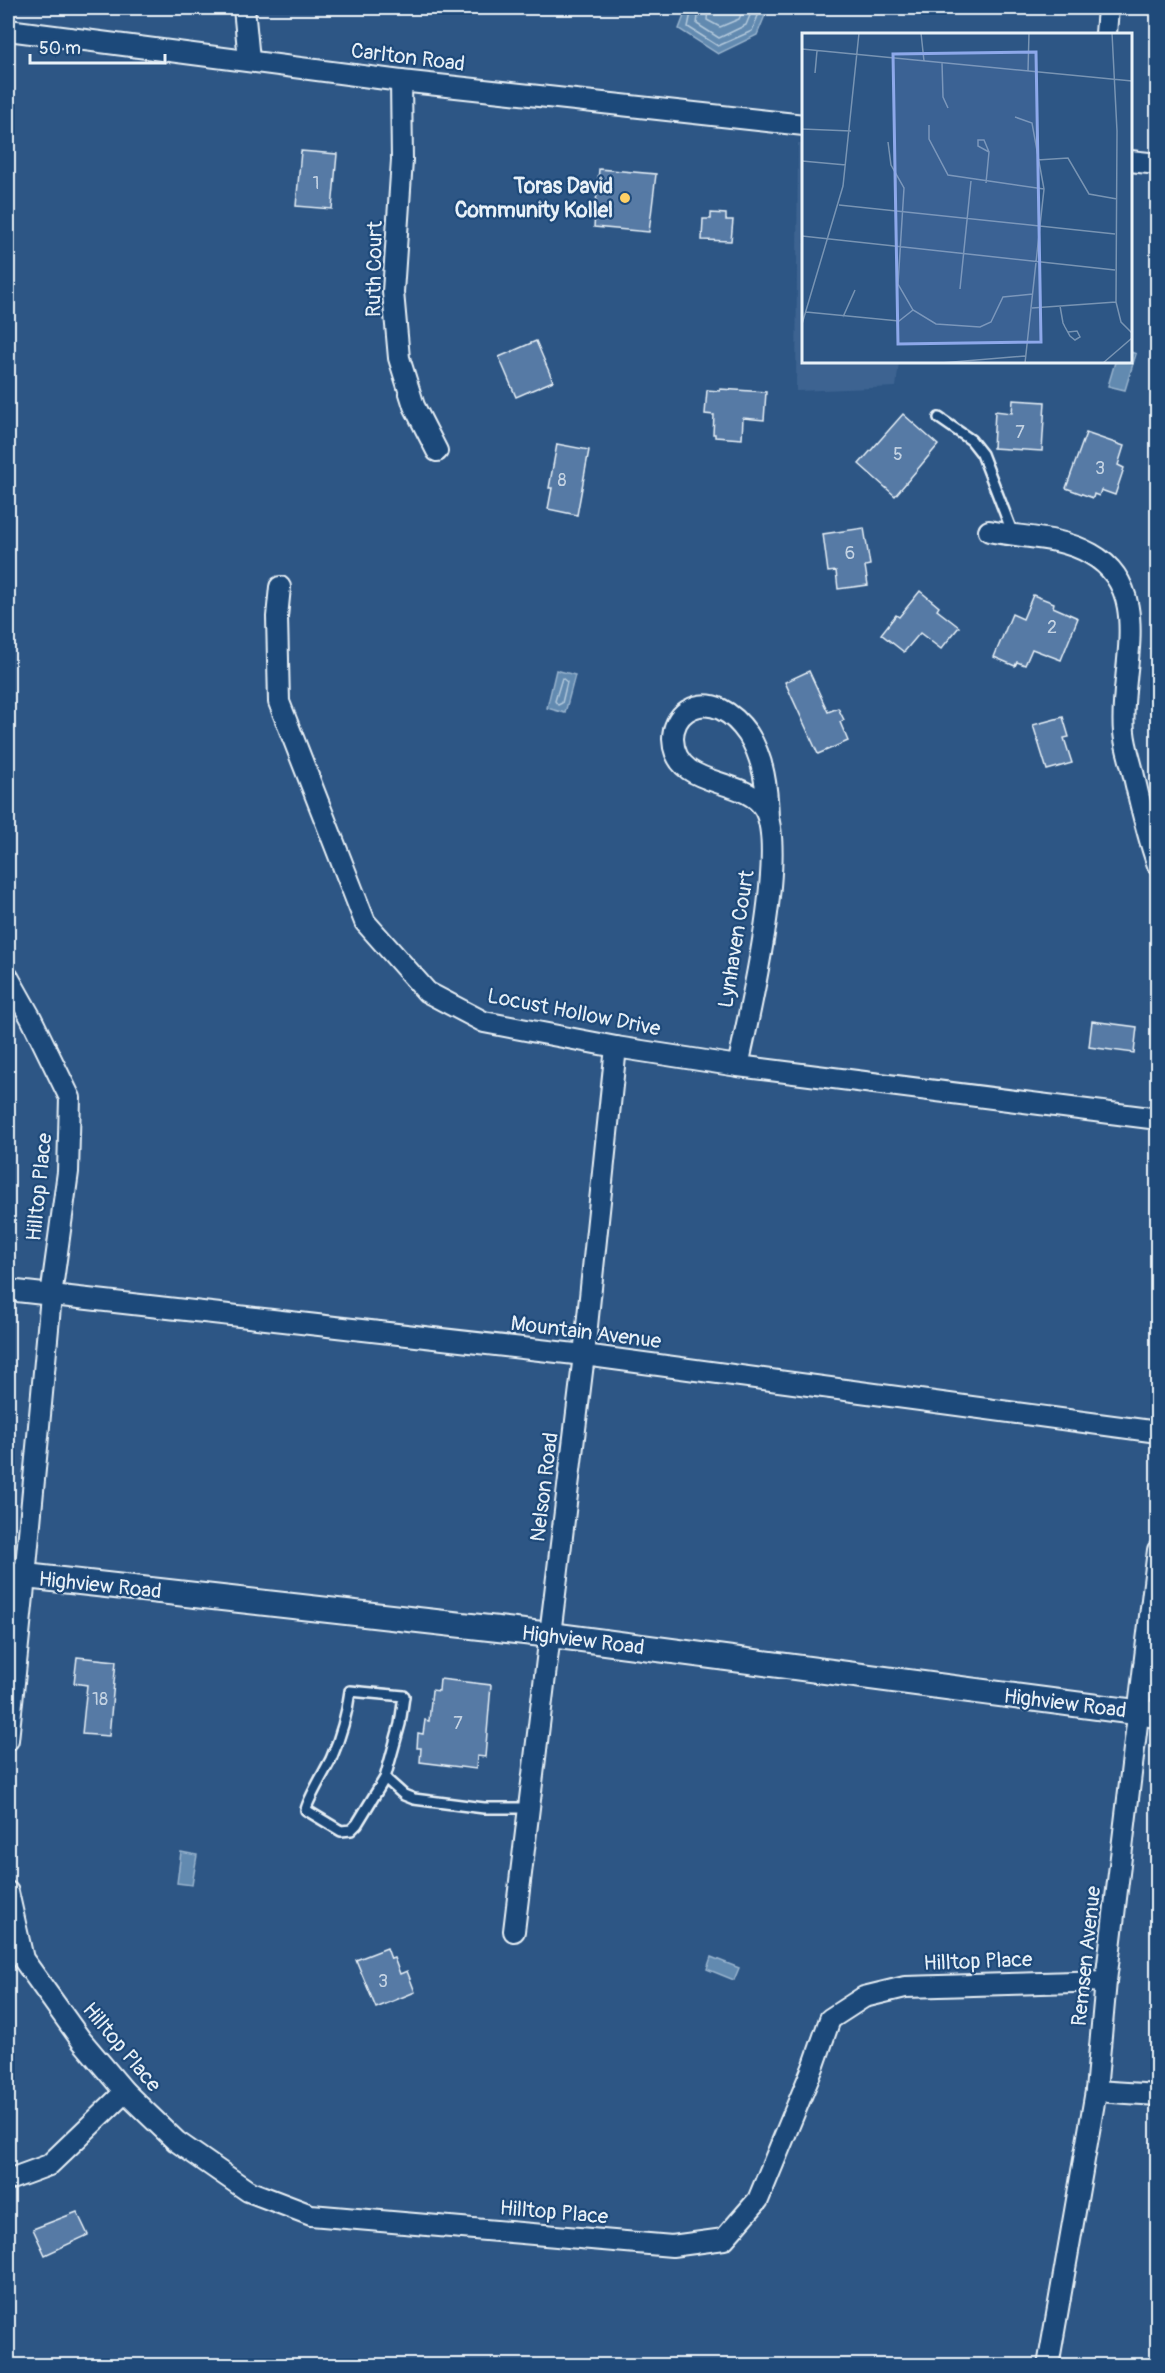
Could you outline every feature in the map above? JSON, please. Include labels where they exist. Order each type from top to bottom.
[{"type":"street","points":[[244,8],[249,60]]},
{"type":"street","points":[[1106,33],[1107,8]]},
{"type":"street","name":"Carlton Road","points":[[8,30],[401,81],[802,125]]},
{"type":"street","name":"Ruth Court","points":[[401,81],[402,160],[393,292],[399,358],[414,406],[437,451]]},
{"type":"street","points":[[1132,161],[1158,164]]},
{"type":"street","points":[[989,531],[1069,544],[1092,554],[1108,566],[1121,583],[1129,610],[1130,638],[1124,731],[1139,800],[1158,865]]},
{"type":"street","name":"Locust Hollow Drive","points":[[280,587],[277,617],[279,702],[365,922],[427,992],[484,1022],[616,1047],[738,1066],[1158,1119]]},
{"type":"street","name":"Lynhaven Court","points":[[738,1066],[761,954],[772,858],[767,790],[763,766],[747,733],[733,716],[709,705],[698,706],[681,716],[675,728],[674,739],[675,750],[681,762],[690,771],[703,778],[736,789],[753,798],[762,805],[768,817]]},
{"type":"street","name":"Hilltop Place","points":[[8,977],[70,1098],[68,1172],[16,1576],[8,1740]]},
{"type":"street","name":"Nelson Road","points":[[514,1931],[584,1355],[616,1047]]},
{"type":"street","name":"Mountain Avenue","points":[[8,1290],[584,1355],[1158,1432]]},
{"type":"street","name":"Remsen Avenue","points":[[1048,2366],[1096,2091],[1107,1981],[1147,1714],[1158,1550]]},
{"type":"street","name":"Highview Road","points":[[16,1576],[551,1635],[1147,1714]]},
{"type":"street","name":"Hilltop Place","points":[[8,1892],[23,1959],[81,2040],[125,2092],[176,2142],[248,2191],[311,2215],[672,2246],[724,2239],[758,2200],[814,2066],[830,2019],[864,1997],[905,1987],[1107,1981]]},
{"type":"street","points":[[1096,2091],[1158,2095]]},
{"type":"street","points":[[8,2180],[49,2165],[125,2092]]},
{"type":"lane","points":[[939,418],[971,440],[982,454],[1014,536]]},
{"type":"lane","points":[[351,1691],[404,1696],[385,1778],[351,1830],[341,1831],[306,1810],[308,1800],[316,1791],[346,1722],[351,1691]]},
{"type":"lane","points":[[385,1778],[404,1795],[414,1799],[484,1808],[530,1808]]},
{"type":"shaded area","points":[[798,143],[802,143],[802,363],[899,363],[896,387],[796,391]]},
{"type":"water","points":[[687,8],[768,8],[757,35],[718,54],[679,29]]},
{"type":"water","points":[[1132,352],[1136,354],[1125,390],[1108,386],[1115,363],[1132,363]]},
{"type":"water","points":[[556,670],[575,675],[565,713],[547,708]]},
{"type":"water","points":[[181,1852],[197,1855],[192,1885],[177,1883]]},
{"type":"water","points":[[711,1957],[739,1968],[734,1980],[707,1969]]},
{"type":"building","points":[[301,151],[337,154],[332,209],[296,206]]},
{"type":"building","name":"Toras David Community Kollel","points":[[599,169],[656,174],[649,232],[594,227]]},
{"type":"building","points":[[711,213],[726,214],[726,220],[733,220],[731,241],[702,240],[703,219],[711,219]]},
{"type":"building","points":[[536,341],[553,381],[516,397],[499,357]]},
{"type":"building","points":[[720,389],[766,392],[764,420],[743,418],[742,439],[715,437],[713,434],[714,415],[705,414],[707,390],[720,391]]},
{"type":"building","points":[[1013,400],[1045,402],[1042,451],[993,448],[995,411],[1012,413]]},
{"type":"building","points":[[903,414],[938,445],[895,496],[859,464]]},
{"type":"building","points":[[1086,433],[1124,446],[1118,465],[1124,468],[1115,495],[1101,490],[1099,496],[1094,494],[1093,498],[1066,488]]},
{"type":"building","points":[[557,444],[589,450],[577,515],[548,509],[552,488],[549,488]]},
{"type":"building","points":[[864,528],[870,565],[865,566],[868,585],[838,589],[836,571],[828,572],[823,534]]},
{"type":"building","points":[[920,591],[939,607],[937,610],[959,627],[941,649],[920,633],[904,652],[881,634],[896,615],[899,617]]},
{"type":"building","points":[[1033,595],[1054,603],[1053,607],[1078,618],[1061,660],[1032,649],[1025,665],[1017,662],[1015,666],[994,657],[1012,614],[1023,619]]},
{"type":"building","points":[[809,671],[828,712],[838,708],[844,720],[840,722],[848,741],[818,754],[785,682]]},
{"type":"building","points":[[1063,717],[1069,737],[1064,738],[1072,763],[1047,770],[1033,725]]},
{"type":"building","points":[[1092,1021],[1137,1027],[1134,1053],[1089,1047]]},
{"type":"building","points":[[77,1657],[116,1661],[109,1736],[82,1734],[87,1685],[74,1683]]},
{"type":"building","points":[[440,1679],[491,1685],[485,1757],[477,1756],[476,1769],[420,1762],[421,1748],[417,1748],[418,1733],[423,1734],[425,1720],[429,1721],[432,1690],[439,1691]]},
{"type":"building","points":[[387,1948],[400,1974],[407,1971],[415,1992],[376,2008],[356,1960]]},
{"type":"building","points":[[77,2212],[88,2235],[45,2255],[33,2229]]},
{"type":"place","name":"Toras David Community Kollel","points":[[625,198]]}]
